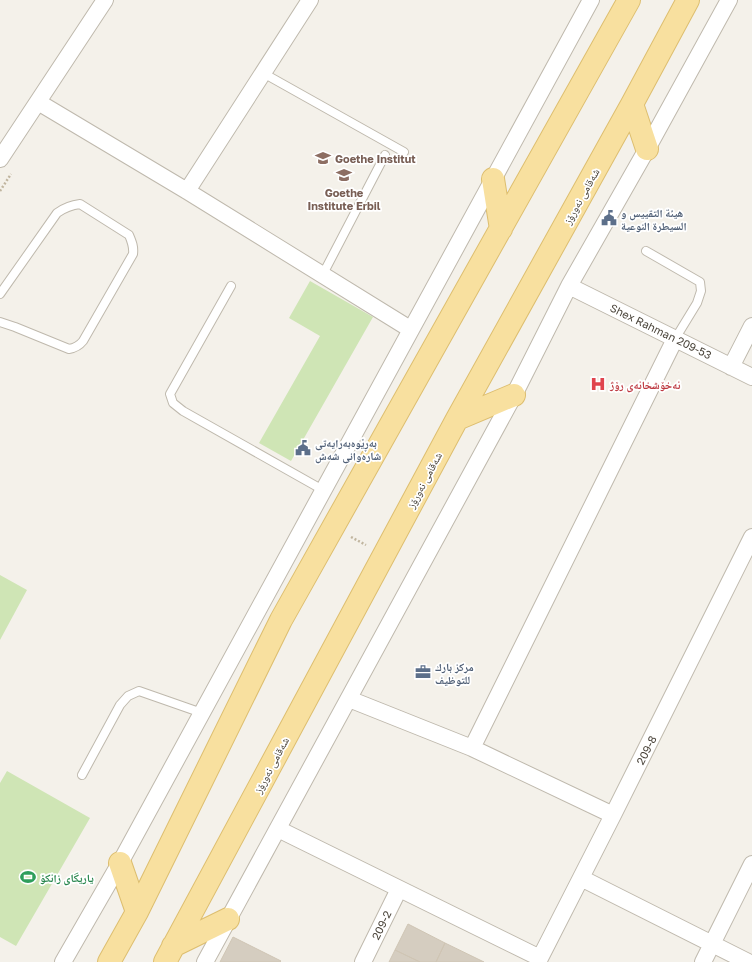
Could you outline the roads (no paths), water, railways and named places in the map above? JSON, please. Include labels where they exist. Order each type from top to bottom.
[{"type":"main road","points":[[110,962],[137,912],[282,620],[629,0]]},
{"type":"main road","name":"شەقامی نەورۆز","points":[[169,954],[457,419],[688,0]]},
{"type":"main road","points":[[632,104],[647,149]]},
{"type":"main road","points":[[493,180],[501,229]]},
{"type":"main road","points":[[457,419],[514,394]]},
{"type":"main road","points":[[120,863],[137,912]]},
{"type":"main road","points":[[169,954],[228,919]]},
{"type":"street","points":[[0,159],[105,0]]},
{"type":"street","points":[[187,191],[310,0]]},
{"type":"street","points":[[63,962],[120,863],[410,329],[591,0]]},
{"type":"street","points":[[205,962],[514,394],[569,286],[729,0]]},
{"type":"street","points":[[38,102],[187,191],[410,329]]},
{"type":"street","name":"Shex Rahman 209-53","points":[[569,286],[752,377]]},
{"type":"street","points":[[731,367],[752,326]]},
{"type":"street","points":[[472,748],[675,338]]},
{"type":"street","name":"209-8","points":[[539,960],[752,537]]},
{"type":"street","points":[[349,699],[472,748],[613,815]]},
{"type":"street","points":[[278,829],[399,888],[539,960]]},
{"type":"street","points":[[703,962],[752,864]]},
{"type":"street","points":[[580,878],[748,962]]},
{"type":"street","name":"209-2","points":[[363,962],[399,888]]},
{"type":"lane","points":[[263,73],[404,152]]},
{"type":"lane","points":[[323,274],[385,155]]},
{"type":"lane","points":[[0,294],[57,213],[71,206],[80,204],[129,235],[132,242],[134,248],[133,254],[81,344],[69,349],[0,322]]},
{"type":"lane","points":[[646,251],[700,282],[701,291],[697,303],[675,338]]},
{"type":"lane","points":[[231,286],[170,394],[174,404],[183,411],[323,490]]},
{"type":"lane","points":[[82,774],[120,705],[128,696],[139,691],[202,713]]},
{"type":"place","name":"Goethe Institut","points":[[323,158]]},
{"type":"place","name":"Goethe Institute Erbil","points":[[344,175]]},
{"type":"place","name":"هيئة التقييس و السيطرة النوعية","points":[[609,218]]},
{"type":"place","name":"نەخۆشخانەی رۆژ","points":[[598,384]]},
{"type":"place","name":"بەڕێوەبەرایەتی شارەوانی شەش","points":[[303,448]]},
{"type":"place","name":"مركز بارك للتوظيف","points":[[423,672]]},
{"type":"place","name":"یاریگای زانكۆ","points":[[28,877]]}]
